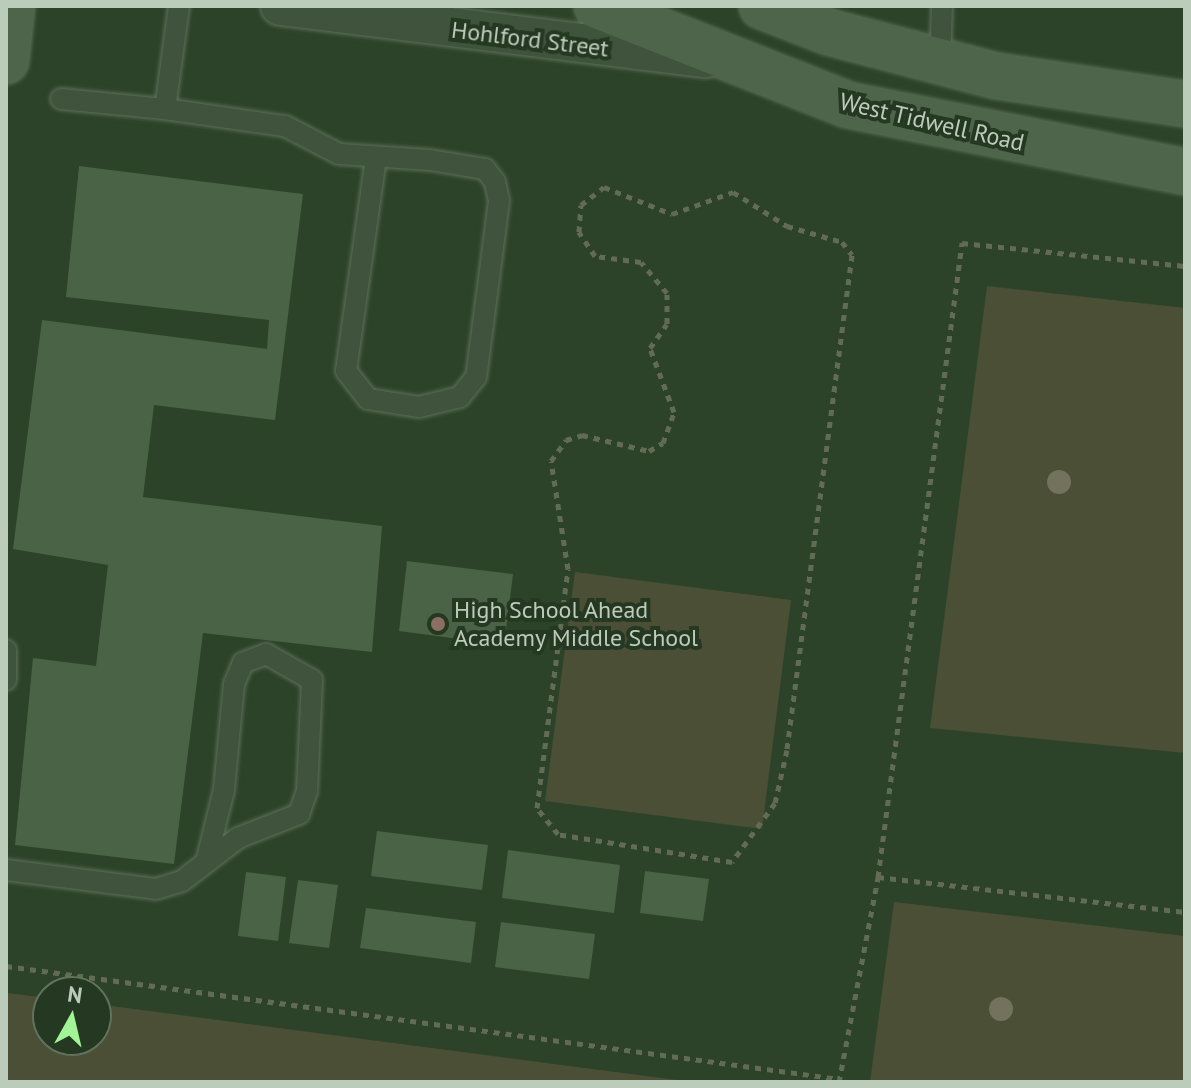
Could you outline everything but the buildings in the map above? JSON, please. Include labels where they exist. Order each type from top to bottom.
[{"type":"main road","points":[[6,61],[12,6]]},
{"type":"main road","name":"West Tidwell Road","points":[[597,6],[848,105],[1085,157],[1185,172]]},
{"type":"main road","points":[[762,6],[940,63],[1185,104]]},
{"type":"main road","points":[[1085,157],[1100,91]]},
{"type":"street","name":"Hohlford Street","points":[[280,6],[734,60]]},
{"type":"lane","points":[[165,109],[179,6]]},
{"type":"lane","points":[[940,63],[942,6]]},
{"type":"lane","points":[[61,99],[165,109],[285,126],[339,154],[430,160],[485,169],[499,201],[476,377],[460,397],[419,407],[368,399],[346,371],[376,157]]},
{"type":"lane","points":[[6,650],[6,680]]},
{"type":"lane","points":[[6,870],[156,889],[206,862],[238,838],[299,814],[307,791],[312,680],[266,654],[243,663],[234,684],[224,790],[206,862]]},
{"type":"path","points":[[604,187],[672,214],[733,192],[787,226],[842,242],[852,255],[775,803],[732,862],[558,834],[537,808],[568,569],[551,461],[566,440],[582,435],[649,451],[663,443],[674,412],[650,348],[667,324],[667,293],[641,262],[595,256],[579,232],[581,205],[604,187]]},
{"type":"path","points":[[6,966],[840,1080],[878,877],[962,243],[1185,266]]},
{"type":"path","points":[[878,877],[1185,912]]},
{"type":"green space","points":[[987,286],[1185,308],[1185,753],[930,728]]},
{"type":"green space","points":[[575,572],[791,600],[762,829],[545,801]]},
{"type":"green space","points":[[894,902],[1185,936],[1185,1082],[870,1082]]},
{"type":"green space","points":[[7,993],[32,996],[32,1056],[112,1056],[112,1006],[692,1082],[6,1082]]},
{"type":"place","name":"High School Ahead Academy Middle School","points":[[438,624]]}]
